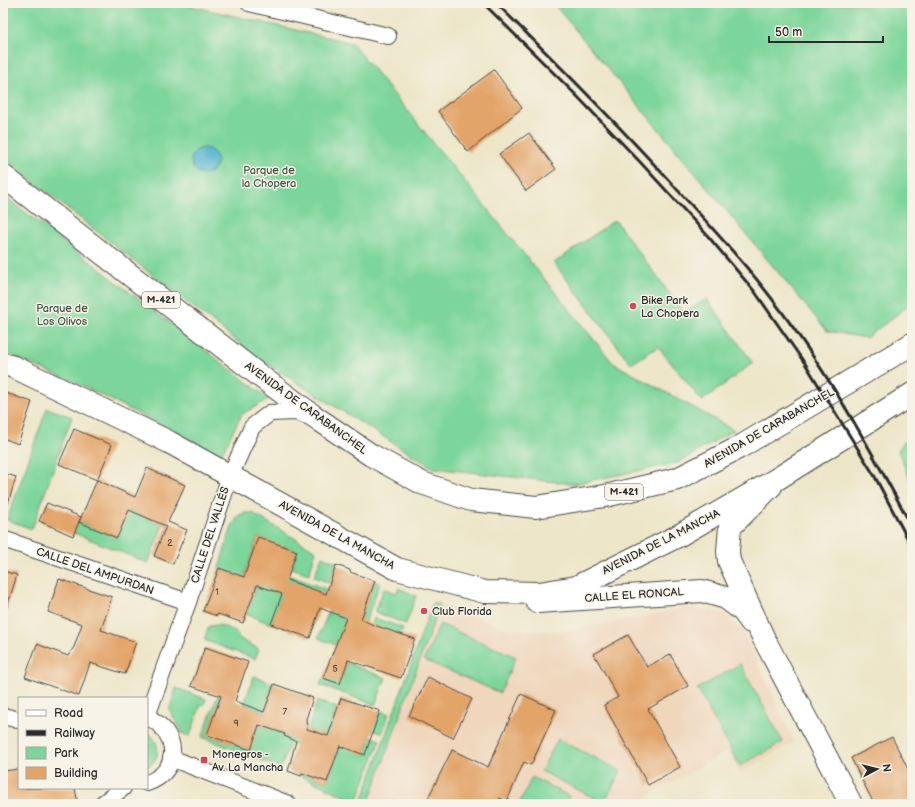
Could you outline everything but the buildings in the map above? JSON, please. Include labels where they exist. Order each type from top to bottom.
[{"type":"main road","name":"AVENIDA DE CARABANCHEL","points":[[3,176],[321,422],[372,455],[422,483],[471,500],[536,507],[605,496],[677,479],[766,433],[912,344]]},
{"type":"main road","name":"AVENIDA DE LA MANCHA","points":[[3,364],[14,367],[169,442],[397,569],[485,592],[539,593],[576,587],[678,536],[777,479],[912,394]]},
{"type":"main road","name":"CALLE EL RONCAL","points":[[777,479],[730,527],[728,551],[729,561],[764,640],[851,804]]},
{"type":"main road","name":"CALLE EL RONCAL","points":[[485,592],[537,602],[702,591],[726,598],[743,611],[764,640]]},
{"type":"street","points":[[249,3],[388,36]]},
{"type":"street","name":"CALLE DEL VALLÉS","points":[[148,713],[188,602],[230,476],[252,427],[270,413],[295,412],[321,422]]},
{"type":"street","name":"CALLE DEL AMPURDAN","points":[[3,539],[188,602]]},
{"type":"street","points":[[3,716],[18,720]]},
{"type":"street","points":[[148,717],[164,728],[170,738],[172,748],[171,758],[166,769],[159,777],[148,782]]},
{"type":"street","points":[[171,758],[288,804]]},
{"type":"street","points":[[102,804],[122,789]]},
{"type":"shaded area","points":[[440,604],[508,629],[557,632],[660,614],[687,607],[724,614],[745,635],[794,742],[740,773],[727,751],[634,804],[368,804]]},
{"type":"green space","name":"Parque de la Chopera","points":[[3,3],[178,3],[352,43],[613,363],[734,430],[678,463],[573,484],[433,468],[261,360],[3,158]]},
{"type":"green space","points":[[553,3],[790,3],[804,6],[868,3],[912,3],[912,303],[866,338],[827,331]]},
{"type":"green space","name":"Parque de Los Olivos","points":[[3,195],[269,399],[242,414],[221,455],[85,387],[3,352]]},
{"type":"green space","name":"Bike Park La Chopera","points":[[615,220],[684,313],[707,299],[753,363],[702,401],[658,347],[631,364],[554,263]]},
{"type":"green space","points":[[47,408],[72,417],[32,529],[7,520]]},
{"type":"green space","points":[[912,431],[912,486],[898,450]]},
{"type":"green space","points":[[117,505],[163,525],[148,563],[74,533],[79,522],[117,538]]},
{"type":"green space","points":[[252,513],[316,551],[309,574],[291,568],[297,551],[284,546],[283,548],[258,537],[243,579],[219,568],[232,526],[239,515]]},
{"type":"green space","points":[[322,556],[337,563],[330,583],[314,577]]},
{"type":"green space","points":[[282,573],[334,592],[332,597],[281,578]]},
{"type":"green space","points":[[375,581],[380,583],[363,628],[358,627]]},
{"type":"green space","points":[[258,583],[268,589],[282,594],[271,624],[246,614]]},
{"type":"green space","points":[[384,588],[396,593],[399,588],[416,596],[406,624],[375,612]]},
{"type":"green space","points":[[433,602],[440,604],[368,804],[361,804]]},
{"type":"green space","points":[[329,611],[347,615],[336,645],[318,638]]},
{"type":"green space","points":[[374,618],[403,628],[388,672],[369,630]]},
{"type":"green space","points":[[440,624],[516,657],[500,693],[424,660]]},
{"type":"green space","points":[[219,625],[235,631],[240,639],[259,649],[255,659],[204,640],[209,626]]},
{"type":"green space","points":[[347,663],[386,678],[375,705],[320,685],[323,678],[335,682],[338,675],[343,677]]},
{"type":"green space","points":[[740,664],[783,742],[740,766],[697,689]]},
{"type":"green space","points":[[254,676],[274,684],[264,712],[244,704]]},
{"type":"green space","points":[[176,688],[206,699],[204,705],[201,704],[190,736],[183,734],[170,711]]},
{"type":"green space","points":[[219,692],[222,693],[207,735],[250,750],[259,725],[285,734],[284,736],[304,743],[303,748],[290,743],[281,768],[202,737]]},
{"type":"green space","points":[[317,701],[337,708],[327,738],[308,729]]},
{"type":"green space","points":[[380,711],[389,714],[382,733],[367,729],[375,725]]},
{"type":"green space","points":[[148,733],[155,740],[158,750],[152,764],[148,766]]},
{"type":"green space","points":[[365,735],[380,740],[357,802],[301,776],[302,773],[327,782],[341,744],[365,755],[370,741]]},
{"type":"green space","points":[[558,739],[621,771],[604,803],[541,771]]},
{"type":"green space","points":[[532,777],[569,796],[565,804],[519,804]]},
{"type":"water","points":[[204,148],[213,152],[217,161],[213,170],[204,174],[195,170],[191,161],[195,152]]},
{"type":"railway","points":[[483,3],[576,95],[641,163],[707,235],[755,292],[806,365],[874,475],[912,547]]},
{"type":"railway","points":[[496,3],[630,138],[762,286],[784,314],[843,403],[912,527]]},
{"type":"place","name":"Bike Park La Chopera","points":[[633,306]]},
{"type":"place","name":"Club Florida","points":[[424,611]]},
{"type":"place","name":"Monegros - Av. La Mancha","points":[[204,760]]}]
